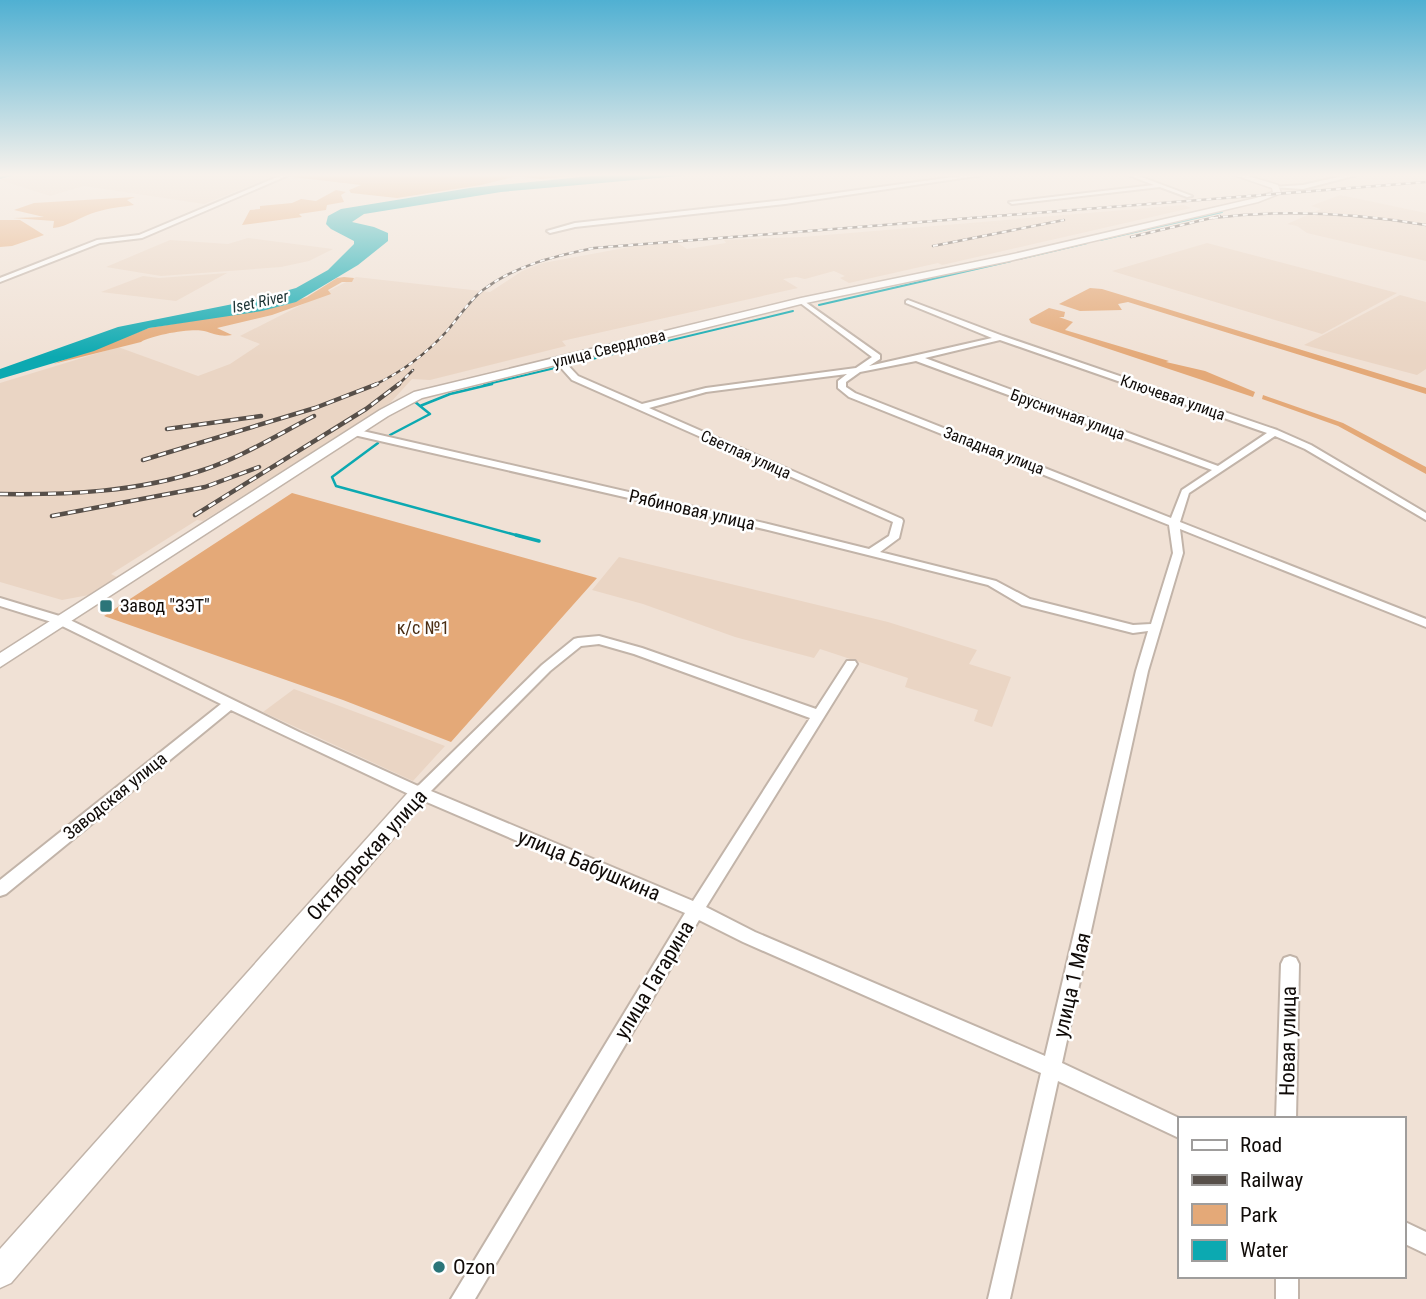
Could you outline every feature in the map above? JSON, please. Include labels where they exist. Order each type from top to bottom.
[{"type":"main road","name":"улица Свердлова","points":[[0,661],[354,432],[418,395],[801,302],[1105,236]]},
{"type":"main road","name":"Октябрьская улица","points":[[0,1272],[421,793]]},
{"type":"street","points":[[0,280],[99,241],[143,236]]},
{"type":"street","name":"Западная улица","points":[[801,302],[874,352],[876,359],[842,381],[842,388],[852,395],[1048,470],[1174,524]]},
{"type":"street","name":"Ключевая улица","points":[[908,302],[1000,338],[1274,432],[1308,447],[1426,517]]},
{"type":"street","points":[[642,407],[706,390],[861,368],[880,368],[1000,338]]},
{"type":"street","name":"Брусничная улица","points":[[919,358],[1218,469]]},
{"type":"street","name":"Светлая улица","points":[[558,360],[575,378],[898,521],[894,538],[870,553]]},
{"type":"street","name":"Рябиновая улица","points":[[354,432],[992,583],[1026,602],[1133,629],[1155,627]]},
{"type":"street","points":[[1274,432],[1185,492],[1174,524],[1426,622]]},
{"type":"street","name":"улица 1 Мая","points":[[999,1299],[1142,671],[1178,553],[1174,524]]},
{"type":"street","name":"улица Бабушкина","points":[[0,602],[62,621],[421,793],[696,910],[749,937],[1053,1069],[1178,1128]]},
{"type":"street","name":"Октябрьская улица","points":[[421,793],[546,668],[578,642],[599,640],[638,651],[820,716]]},
{"type":"street","name":"улица Гагарина","points":[[462,1299],[696,910],[851,664]]},
{"type":"street","name":"Заводская улица","points":[[0,889],[231,703]]},
{"type":"street","name":"Новая улица","points":[[1286,1117],[1290,964]]},
{"type":"street","points":[[1405,1233],[1426,1243]]},
{"type":"street","points":[[1287,1278],[1287,1299]]},
{"type":"shaded area","points":[[1070,236],[849,283],[840,278],[845,276],[834,271],[805,279],[783,279],[798,288],[562,341],[566,346],[430,380],[412,379],[391,402],[203,521],[197,520],[111,574],[117,577],[89,595],[62,600],[0,582],[0,383],[118,347],[198,376],[230,364],[260,344],[240,336],[356,277],[490,292],[522,271],[543,263],[635,246],[676,242],[687,249],[726,243],[724,240]]},
{"type":"shaded area","points":[[1318,236],[1426,236],[1426,261]]},
{"type":"shaded area","points":[[248,238],[333,249],[309,261],[281,267],[161,276],[106,267],[170,240],[228,244]]},
{"type":"shaded area","points":[[1207,243],[1397,293],[1322,334],[1112,271]]},
{"type":"shaded area","points":[[227,273],[176,301],[101,292],[143,276],[159,278]]},
{"type":"shaded area","points":[[1400,295],[1426,302],[1426,369],[1417,375],[1304,345]]},
{"type":"shaded area","points":[[619,557],[888,622],[977,650],[969,664],[1011,677],[992,727],[974,721],[978,710],[905,687],[908,678],[820,649],[814,658],[735,637],[643,604],[592,590]]},
{"type":"shaded area","points":[[294,689],[445,746],[413,781],[263,712]]},
{"type":"green space","points":[[0,236],[42,236],[12,246],[0,247]]},
{"type":"green space","points":[[337,278],[354,278],[352,282],[342,282],[328,290],[331,294],[272,315],[217,328],[232,335],[198,330],[172,333],[53,364],[149,328],[285,305],[307,297]]},
{"type":"green space","points":[[1090,288],[1102,289],[1426,388],[1426,394],[1128,302],[1118,304],[1122,310],[1080,311],[1059,304]]},
{"type":"green space","points":[[1049,308],[1065,312],[1064,317],[1059,317],[1073,322],[1065,330],[1169,361],[1166,362],[1205,371],[1255,392],[1253,397],[1031,323],[1029,319]]},
{"type":"green space","points":[[1263,395],[1343,423],[1426,467],[1426,474],[1338,426],[1262,399]]},
{"type":"green space","name":"к/с №1","points":[[292,493],[597,578],[451,742],[343,700],[104,616]]},
{"type":"water","name":"Iset River","points":[[344,236],[388,236],[388,241],[358,265],[296,302],[262,311],[149,328],[94,351],[0,379],[0,369],[118,327],[253,300],[296,288],[328,270],[354,241]]},
{"type":"waterway","points":[[1100,240],[1119,236]]},
{"type":"waterway","points":[[1019,259],[1087,243]]},
{"type":"waterway","points":[[819,305],[1011,261]]},
{"type":"waterway","points":[[567,365],[793,311]]},
{"type":"waterway","points":[[484,385],[555,368]]},
{"type":"waterway","points":[[420,406],[450,394],[492,384]]},
{"type":"waterway","points":[[414,401],[420,406]]},
{"type":"waterway","points":[[390,435],[430,414],[420,406]]},
{"type":"waterway","points":[[378,443],[332,477],[336,486],[523,537]]},
{"type":"waterway","points":[[516,535],[539,541]]},
{"type":"railway","points":[[374,385],[422,355],[483,290],[509,274],[536,263],[594,248],[750,236]]},
{"type":"railway","points":[[933,246],[985,236]]},
{"type":"railway","points":[[1131,237],[1137,236]]},
{"type":"railway","points":[[399,384],[413,370]]},
{"type":"railway","points":[[143,460],[315,408],[377,384]]},
{"type":"railway","points":[[195,515],[366,409],[399,384]]},
{"type":"railway","points":[[167,429],[261,416]]},
{"type":"railway","points":[[0,494],[103,491],[178,477],[232,459],[314,416]]},
{"type":"railway","points":[[52,516],[205,487],[259,467]]},
{"type":"place","name":"Завод \"ЗЭТ\"","points":[[106,606]]},
{"type":"place","name":"Ozon","points":[[439,1267]]}]
